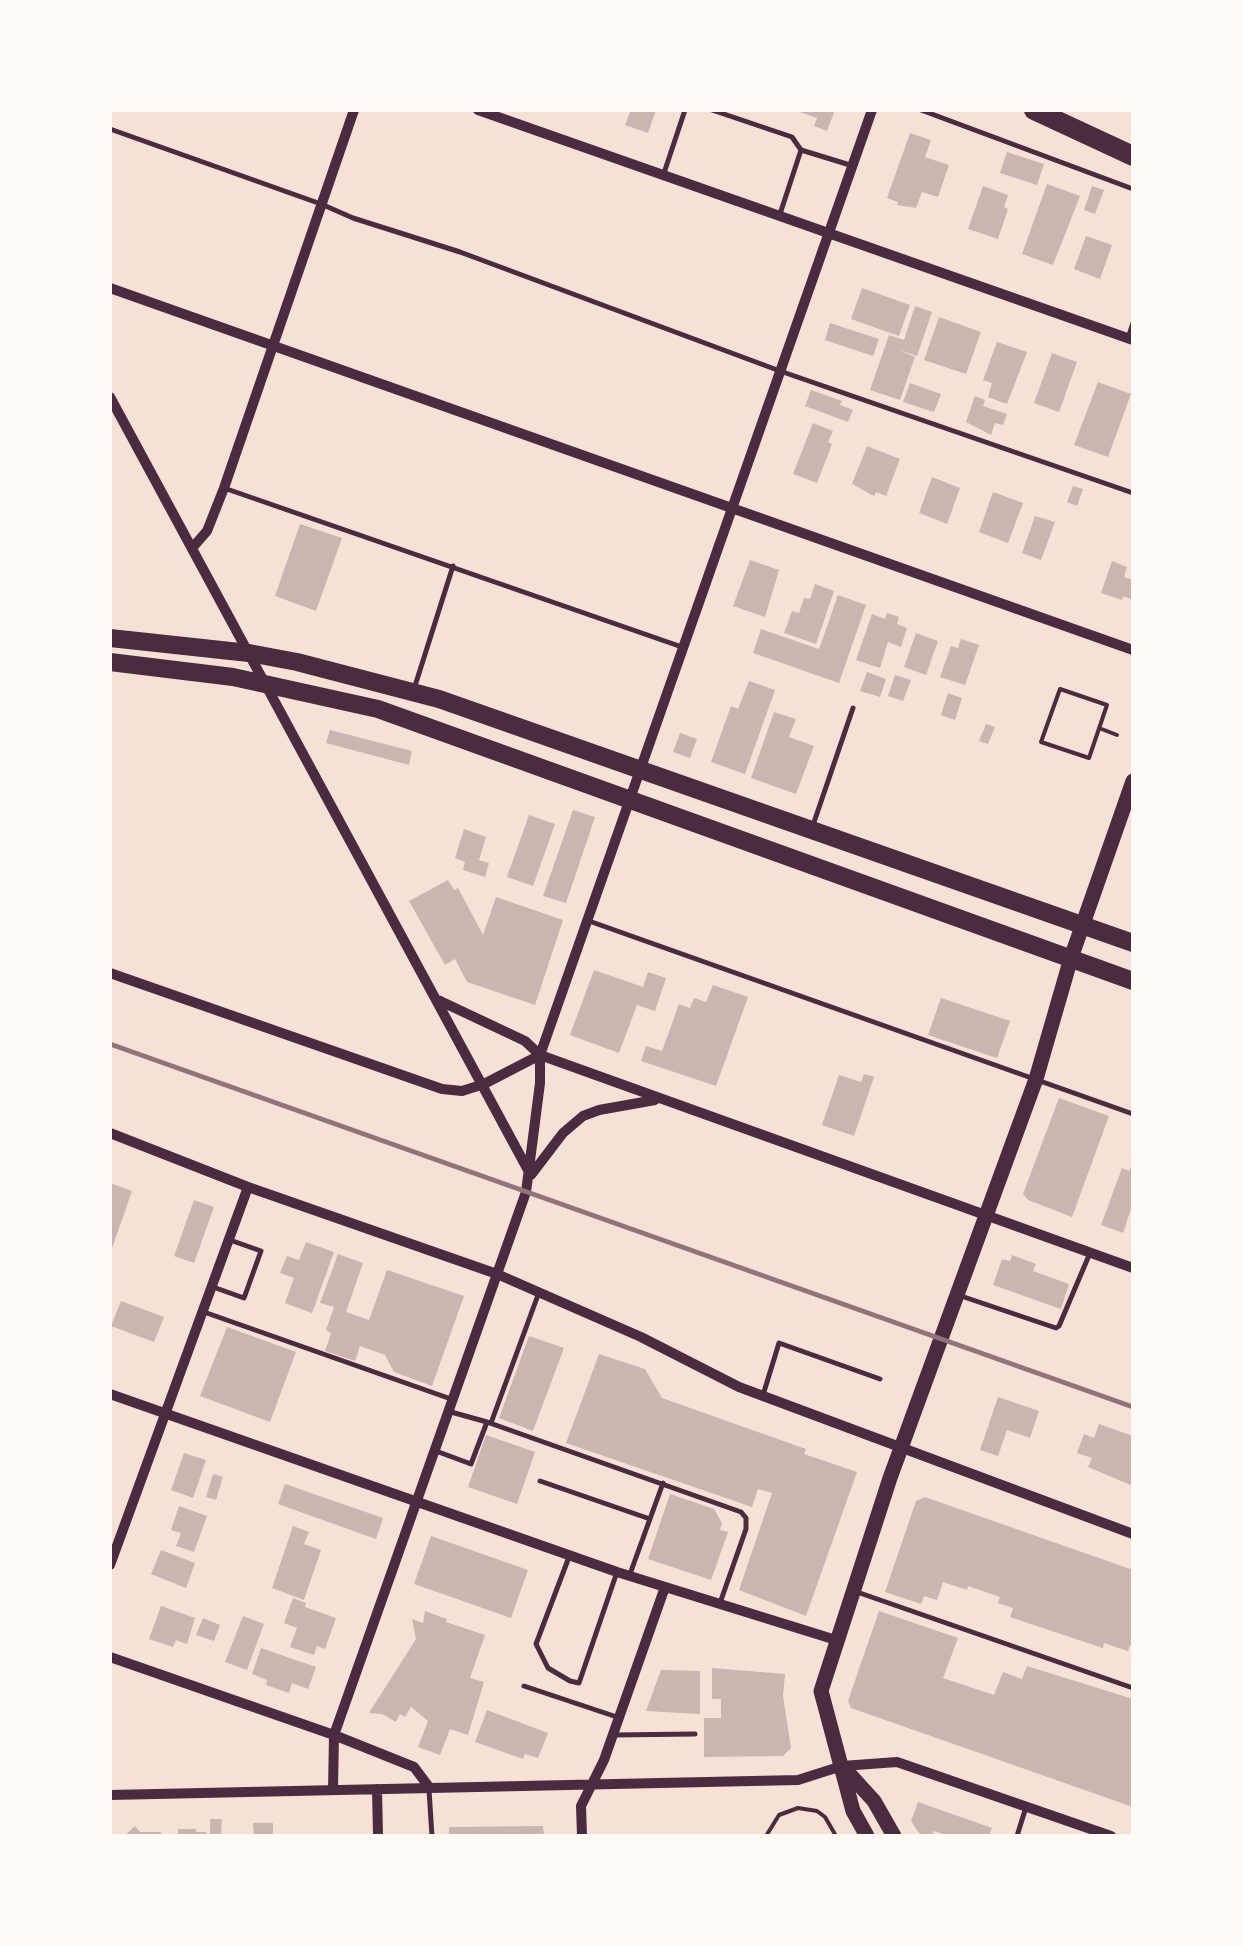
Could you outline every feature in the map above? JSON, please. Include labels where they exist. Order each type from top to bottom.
[{"type":"highway","points":[[1034,110],[1133,156]]},
{"type":"main road","points":[[110,638],[248,653],[413,692],[1133,943]]},
{"type":"main road","points":[[110,662],[264,682],[378,709],[1133,981]]},
{"type":"main road","points":[[867,1836],[853,1811],[821,1691],[901,1447],[1036,1078],[1070,958],[1130,803],[1133,781]]},
{"type":"main road","points":[[842,1766],[874,1800],[894,1836]]},
{"type":"street","points":[[193,547],[207,530],[224,488],[354,110]]},
{"type":"street","points":[[478,110],[1130,340]]},
{"type":"street","points":[[333,1790],[334,1735],[530,1176],[540,1055],[872,110]]},
{"type":"street","points":[[110,288],[1133,650]]},
{"type":"street","points":[[110,397],[484,1084],[530,1176]]},
{"type":"street","points":[[110,973],[442,1089],[462,1091],[484,1084],[540,1055]]},
{"type":"street","points":[[438,1000],[525,1040],[540,1055],[1133,1268]]},
{"type":"street","points":[[530,1176],[563,1133],[583,1116],[657,1100]]},
{"type":"street","points":[[110,1133],[248,1187],[497,1274],[762,1396],[1133,1534]]},
{"type":"street","points":[[110,1564],[248,1187]]},
{"type":"street","points":[[110,1394],[618,1572],[836,1640]]},
{"type":"street","points":[[582,1836],[581,1806],[614,1735],[665,1586]]},
{"type":"street","points":[[110,1656],[334,1735],[414,1768],[429,1787]]},
{"type":"street","points":[[110,1795],[798,1780],[842,1766],[897,1762],[1111,1836]]},
{"type":"street","points":[[377,1789],[378,1836]]},
{"type":"lane","points":[[663,176],[685,110]]},
{"type":"lane","points":[[712,110],[792,137],[801,150],[852,166]]},
{"type":"lane","points":[[921,110],[1133,189]]},
{"type":"lane","points":[[110,129],[353,218],[476,258],[780,371],[1133,493]]},
{"type":"lane","points":[[779,216],[801,150]]},
{"type":"lane","points":[[1130,340],[1133,323]]},
{"type":"lane","points":[[224,488],[682,647]]},
{"type":"lane","points":[[413,692],[454,566]]},
{"type":"lane","points":[[811,831],[853,708]]},
{"type":"lane","points":[[586,920],[1133,1114]]},
{"type":"lane","points":[[213,1286],[244,1298],[261,1251],[230,1240]]},
{"type":"lane","points":[[957,1295],[1056,1328],[1090,1253]]},
{"type":"lane","points":[[436,1451],[471,1464],[539,1292]]},
{"type":"lane","points":[[204,1312],[454,1400]]},
{"type":"lane","points":[[762,1396],[779,1343],[880,1379]]},
{"type":"lane","points":[[450,1412],[489,1422],[575,1456],[736,1509],[746,1518],[746,1529],[720,1604]]},
{"type":"lane","points":[[540,1481],[650,1519]]},
{"type":"lane","points":[[630,1576],[663,1483]]},
{"type":"lane","points":[[570,1554],[536,1644],[543,1662],[563,1679],[579,1683],[618,1572]]},
{"type":"lane","points":[[852,1590],[1133,1688]]},
{"type":"lane","points":[[524,1686],[620,1718]]},
{"type":"lane","points":[[614,1735],[695,1734]]},
{"type":"lane","points":[[429,1787],[432,1836]]},
{"type":"lane","points":[[1017,1836],[1026,1808]]},
{"type":"path","points":[[1060,688],[1107,705],[1099,728],[1089,758],[1041,742],[1060,688]]},
{"type":"path","points":[[1099,728],[1117,736]]},
{"type":"path","points":[[766,1836],[779,1815],[798,1808],[826,1817],[836,1836]]},
{"type":"building","points":[[631,110],[656,110],[648,133],[625,125]]},
{"type":"building","points":[[835,110],[827,131],[814,126],[817,118],[797,111]]},
{"type":"building","points":[[910,133],[931,140],[925,157],[949,165],[938,197],[922,192],[916,208],[897,205],[898,202],[887,198]]},
{"type":"building","points":[[1007,152],[1044,164],[1037,185],[1000,173]]},
{"type":"building","points":[[1047,184],[1080,196],[1053,265],[1022,254]]},
{"type":"building","points":[[983,186],[1008,195],[1004,207],[1008,209],[998,239],[968,229]]},
{"type":"building","points":[[1092,186],[1104,190],[1095,214],[1084,210]]},
{"type":"building","points":[[1086,236],[1112,245],[1100,279],[1074,269]]},
{"type":"building","points":[[862,288],[910,305],[899,336],[851,319]]},
{"type":"building","points":[[915,306],[932,312],[917,356],[899,350],[915,357],[900,400],[870,390],[889,335],[904,340]]},
{"type":"building","points":[[939,317],[981,332],[966,374],[924,360]]},
{"type":"building","points":[[830,323],[879,339],[873,356],[825,340]]},
{"type":"building","points":[[997,342],[1027,352],[1007,404],[988,397],[992,383],[983,380]]},
{"type":"building","points":[[1052,353],[1077,362],[1059,412],[1034,403]]},
{"type":"building","points":[[1098,382],[1131,394],[1108,457],[1074,445]]},
{"type":"building","points":[[910,383],[941,394],[934,412],[903,402]]},
{"type":"building","points":[[811,390],[842,401],[840,405],[853,410],[848,422],[805,406]]},
{"type":"building","points":[[975,396],[985,400],[983,406],[1007,414],[1003,425],[995,423],[991,435],[966,422]]},
{"type":"building","points":[[813,423],[833,431],[817,483],[793,474]]},
{"type":"building","points":[[867,446],[900,459],[886,496],[876,492],[874,496],[852,484]]},
{"type":"building","points":[[932,477],[960,488],[947,524],[919,513]]},
{"type":"building","points":[[1073,486],[1083,489],[1077,506],[1067,502]]},
{"type":"building","points":[[993,492],[1023,503],[1008,543],[979,532]]},
{"type":"building","points":[[1035,516],[1055,522],[1041,560],[1022,553]]},
{"type":"building","points":[[300,524],[342,538],[316,611],[275,596]]},
{"type":"building","points":[[750,560],[779,570],[765,617],[733,606]]},
{"type":"building","points":[[1112,561],[1127,567],[1124,577],[1133,580],[1133,600],[1101,593]]},
{"type":"building","points":[[815,584],[834,591],[816,644],[784,633],[792,611],[799,613]]},
{"type":"building","points":[[838,595],[866,605],[839,683],[753,653],[761,629],[819,649]]},
{"type":"building","points":[[887,613],[899,617],[897,624],[907,628],[901,647],[888,642],[880,668],[856,660],[872,614],[885,619]]},
{"type":"building","points":[[916,633],[938,641],[926,675],[904,667]]},
{"type":"building","points":[[961,639],[979,645],[965,685],[940,677],[951,646],[958,648]]},
{"type":"building","points":[[867,672],[886,679],[880,697],[860,691]]},
{"type":"building","points":[[895,675],[911,680],[903,701],[888,696]]},
{"type":"building","points":[[749,681],[775,690],[745,774],[711,762],[731,706],[738,709]]},
{"type":"building","points":[[948,693],[962,698],[955,720],[941,715]]},
{"type":"building","points":[[774,712],[796,719],[789,737],[814,746],[796,794],[751,778]]},
{"type":"building","points":[[986,724],[995,727],[988,744],[979,741]]},
{"type":"building","points":[[330,730],[412,751],[409,765],[326,743]]},
{"type":"building","points":[[680,733],[697,739],[690,758],[673,752]]},
{"type":"building","points":[[573,810],[595,817],[566,903],[543,896]]},
{"type":"building","points":[[529,815],[555,824],[533,886],[507,877]]},
{"type":"building","points":[[464,829],[486,837],[479,860],[489,863],[485,877],[463,870],[465,862],[455,858]]},
{"type":"building","points":[[448,880],[454,890],[458,888],[483,935],[496,897],[563,920],[535,1005],[467,982],[455,959],[445,965],[409,901]]},
{"type":"building","points":[[594,970],[643,987],[648,972],[666,978],[655,1011],[637,1005],[619,1053],[570,1035]]},
{"type":"building","points":[[713,985],[748,997],[716,1086],[641,1061],[646,1046],[662,1051],[679,1004],[690,1008],[694,998],[706,1002]]},
{"type":"building","points":[[941,998],[1010,1021],[997,1058],[928,1035]]},
{"type":"building","points":[[864,1074],[874,1077],[854,1136],[822,1125],[839,1075],[861,1082]]},
{"type":"building","points":[[1059,1098],[1109,1116],[1072,1217],[1028,1200],[1023,1194]]},
{"type":"building","points":[[1133,1162],[1133,1203],[1123,1233],[1101,1225],[1122,1168],[1129,1171]]},
{"type":"building","points":[[110,1183],[132,1191],[111,1251],[110,1251]]},
{"type":"building","points":[[194,1200],[214,1207],[194,1263],[174,1256]]},
{"type":"building","points":[[306,1242],[334,1252],[312,1313],[285,1303],[294,1278],[280,1273],[287,1256],[299,1260]]},
{"type":"building","points":[[338,1254],[363,1263],[346,1312],[369,1320],[387,1270],[464,1296],[432,1386],[394,1372],[385,1355],[360,1346],[355,1361],[325,1351],[331,1333],[326,1330],[334,1307],[320,1303]]},
{"type":"building","points":[[1012,1255],[1036,1264],[1033,1271],[1069,1284],[1061,1309],[993,1285],[1002,1259],[1010,1261]]},
{"type":"building","points":[[121,1301],[164,1317],[154,1342],[111,1326]]},
{"type":"building","points":[[227,1327],[296,1352],[270,1422],[200,1396]]},
{"type":"building","points":[[529,1336],[564,1348],[533,1431],[499,1418]]},
{"type":"building","points":[[599,1354],[645,1369],[662,1398],[806,1449],[804,1454],[857,1472],[806,1616],[739,1590],[772,1493],[758,1489],[752,1507],[566,1443]]},
{"type":"building","points":[[998,1397],[1039,1411],[1030,1438],[1007,1430],[998,1456],[980,1450]]},
{"type":"building","points":[[1099,1424],[1133,1436],[1133,1486],[1088,1467],[1092,1458],[1077,1453],[1084,1434],[1094,1438]]},
{"type":"building","points":[[486,1435],[535,1452],[517,1504],[468,1487]]},
{"type":"building","points":[[184,1453],[206,1460],[193,1498],[171,1490]]},
{"type":"building","points":[[213,1474],[223,1477],[216,1500],[206,1497]]},
{"type":"building","points":[[285,1484],[383,1518],[376,1539],[278,1504]]},
{"type":"building","points":[[670,1494],[714,1509],[722,1523],[720,1530],[728,1532],[711,1580],[648,1559]]},
{"type":"building","points":[[925,1497],[1133,1570],[1133,1647],[1130,1645],[1128,1651],[1104,1643],[1103,1648],[1010,1617],[1013,1608],[998,1603],[1000,1597],[968,1586],[967,1590],[943,1582],[937,1600],[924,1596],[921,1604],[885,1592],[916,1501]]},
{"type":"building","points":[[179,1506],[207,1516],[194,1552],[176,1546],[181,1533],[171,1530]]},
{"type":"building","points":[[293,1526],[309,1532],[304,1544],[321,1550],[304,1600],[272,1588]]},
{"type":"building","points":[[431,1536],[528,1570],[511,1618],[414,1584]]},
{"type":"building","points":[[161,1550],[195,1563],[186,1588],[151,1574]]},
{"type":"building","points":[[293,1598],[306,1603],[305,1607],[336,1618],[325,1649],[317,1646],[314,1655],[290,1647],[297,1628],[284,1623]]},
{"type":"building","points":[[161,1606],[195,1618],[187,1644],[176,1640],[173,1647],[149,1639]]},
{"type":"building","points":[[425,1611],[485,1635],[470,1678],[484,1682],[468,1735],[450,1729],[440,1755],[418,1747],[428,1721],[411,1707],[396,1722],[382,1714],[369,1713],[416,1639],[412,1619],[423,1623]]},
{"type":"building","points":[[879,1611],[958,1638],[943,1678],[994,1695],[1003,1672],[1022,1679],[1027,1666],[1133,1699],[1133,1807],[851,1708],[848,1701]]},
{"type":"building","points":[[243,1616],[264,1624],[247,1670],[225,1662]]},
{"type":"building","points":[[203,1618],[220,1625],[214,1641],[196,1635]]},
{"type":"building","points":[[261,1648],[316,1667],[308,1689],[292,1683],[289,1693],[266,1685],[267,1680],[252,1674]]},
{"type":"building","points":[[712,1668],[785,1674],[783,1696],[791,1748],[783,1756],[704,1757],[704,1718],[721,1718],[721,1699],[712,1699]]},
{"type":"building","points":[[661,1670],[700,1671],[700,1714],[646,1711]]},
{"type":"building","points":[[487,1710],[548,1733],[538,1758],[525,1754],[523,1759],[475,1742]]},
{"type":"building","points":[[918,1802],[992,1828],[989,1836],[948,1836],[934,1831],[932,1836],[921,1836],[911,1821]]},
{"type":"building","points":[[210,1819],[222,1819],[221,1836],[210,1836]]},
{"type":"building","points":[[253,1823],[273,1823],[273,1836],[254,1836]]},
{"type":"building","points":[[135,1826],[140,1832],[161,1832],[162,1836],[124,1836]]},
{"type":"building","points":[[543,1826],[544,1836],[449,1836],[449,1827]]},
{"type":"building","points":[[178,1829],[196,1829],[207,1836],[178,1836]]},
{"type":"railway","points":[[110,1044],[1133,1407]]}]
